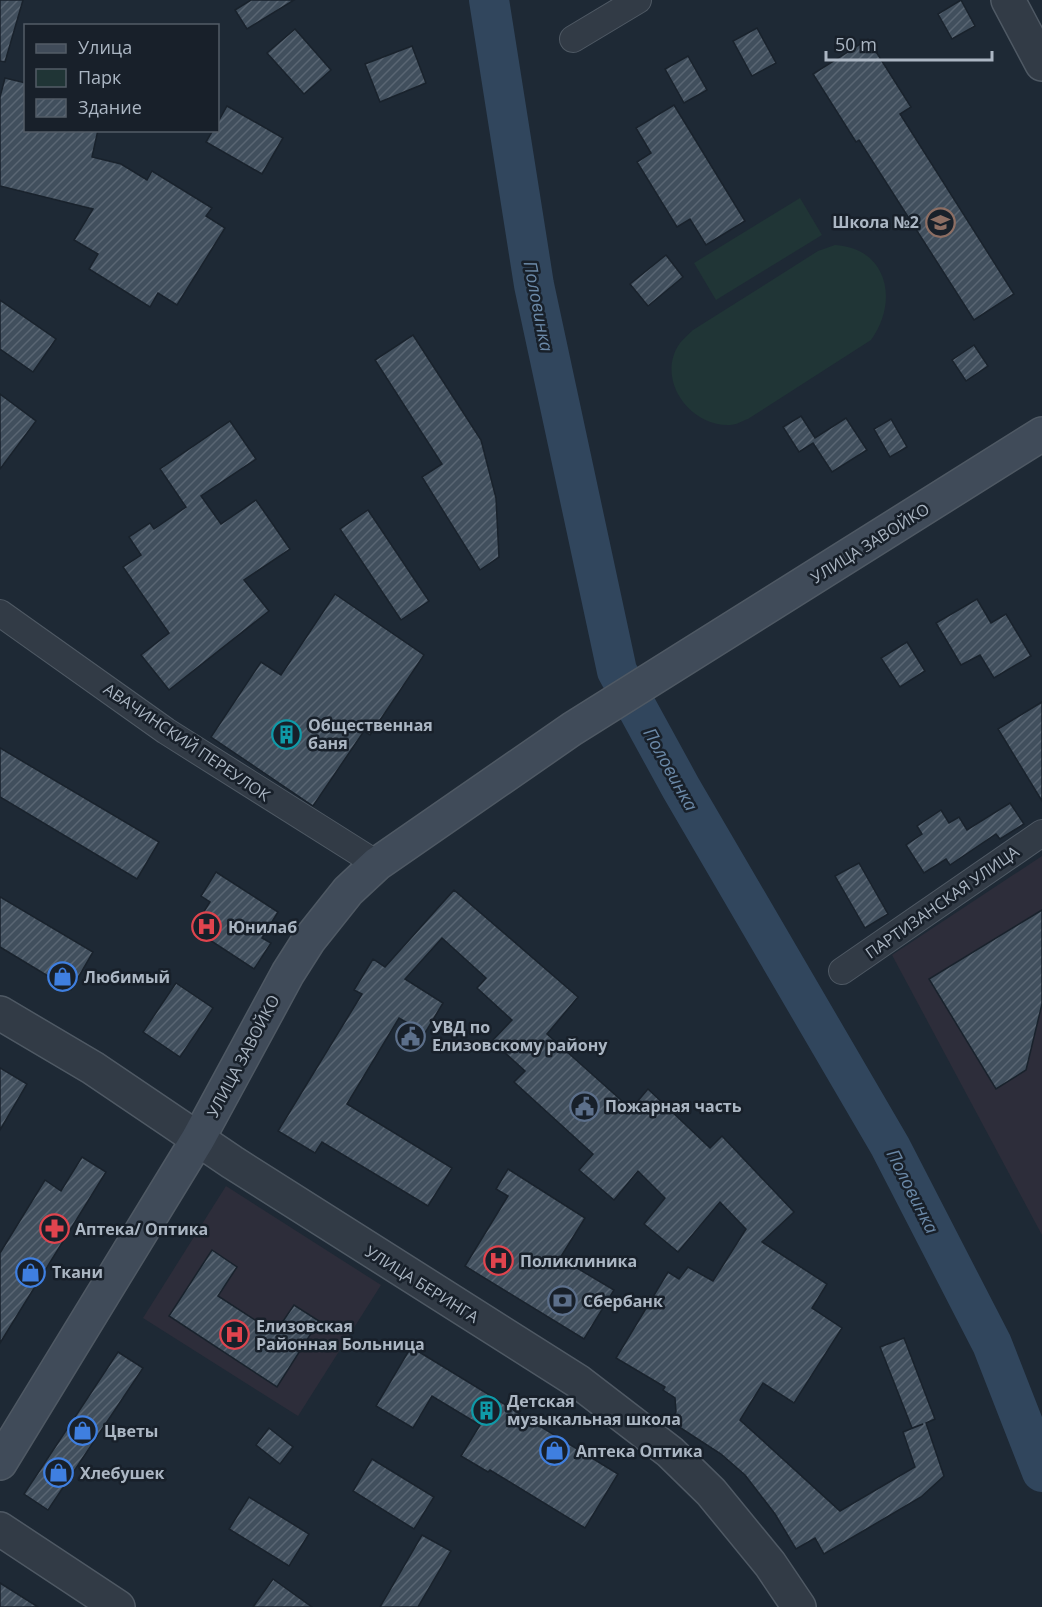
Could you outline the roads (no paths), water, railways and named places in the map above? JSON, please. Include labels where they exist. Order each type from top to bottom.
[{"type":"main road","name":"УЛИЦА ЗАВОЙКО","points":[[0,1463],[198,1138],[288,973],[309,940],[348,891],[377,864],[572,729],[1042,434]]},
{"type":"street","points":[[573,39],[638,0]]},
{"type":"street","points":[[1008,0],[1042,64]]},
{"type":"street","name":"АВАЧИНСКИЙ ПЕРЕУЛОК","points":[[0,614],[166,731],[377,864]]},
{"type":"street","name":"ПАРТИЗАНСКАЯ УЛИЦА","points":[[843,971],[1042,832]]},
{"type":"street","name":"УЛИЦА БЕРИНГА","points":[[0,1013],[93,1068],[198,1138],[579,1382],[670,1452],[716,1498],[770,1564],[799,1607]]},
{"type":"street","points":[[0,1528],[118,1607]]},
{"type":"waterway","name":"Половинка","points":[[489,0],[534,285],[617,671],[681,788],[890,1146],[992,1344],[1042,1472]]},
{"type":"place","name":"Школа №2","points":[[940,222]]},
{"type":"place","name":"Общественная баня","points":[[287,734]]},
{"type":"place","name":"Юнилаб","points":[[207,927]]},
{"type":"place","name":"Любимый","points":[[63,977]]},
{"type":"place","name":"УВД по Елизовскому району","points":[[411,1036]]},
{"type":"place","name":"Пожарная часть","points":[[584,1106]]},
{"type":"place","name":"Аптека/ Оптика","points":[[54,1229]]},
{"type":"place","name":"Поликлиника","points":[[499,1261]]},
{"type":"place","name":"Ткани","points":[[31,1272]]},
{"type":"place","name":"Сбербанк","points":[[562,1301]]},
{"type":"place","name":"Елизовская Районная Больница","points":[[235,1335]]},
{"type":"place","name":"Детская музыкальная школа","points":[[486,1410]]},
{"type":"place","name":"Цветы","points":[[83,1431]]},
{"type":"place","name":"Аптека Оптика","points":[[555,1451]]},
{"type":"place","name":"Хлебушек","points":[[59,1473]]}]
